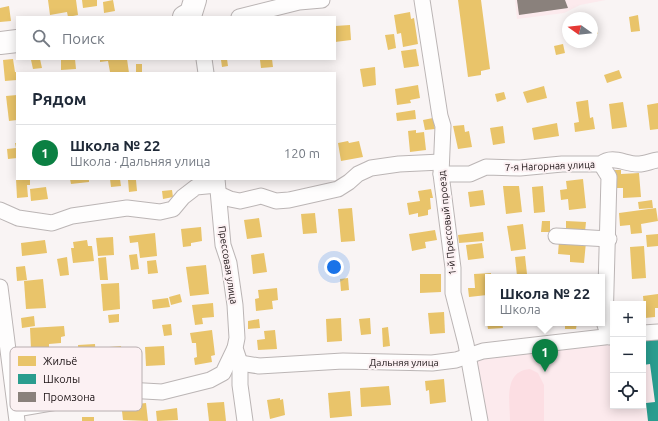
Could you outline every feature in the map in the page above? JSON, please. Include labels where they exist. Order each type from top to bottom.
[{"type":"street","points":[[243,16],[299,2],[322,0]]},
{"type":"street","name":"1-й Прессовый проезд","points":[[422,0],[440,116],[443,126],[441,168],[453,268],[452,293],[468,356],[480,421]]},
{"type":"street","points":[[0,43],[16,41]]},
{"type":"street","points":[[204,60],[206,72]]},
{"type":"street","name":"7-я Нагорная улица","points":[[0,210],[18,218],[52,223],[72,216],[127,208],[160,212],[173,209],[183,197],[196,187],[218,186],[230,199],[240,200],[261,196],[276,201],[289,200],[338,189],[358,174],[371,168],[399,164],[441,168],[470,174],[486,167],[520,168],[562,164],[601,164],[606,160],[611,159],[638,164],[658,160]]},
{"type":"street","points":[[601,164],[609,177],[609,239],[605,325],[610,334]]},
{"type":"street","name":"Прессовая улица","points":[[218,186],[223,245],[229,264],[235,305],[237,338],[235,348],[240,363],[240,384],[245,421]]},
{"type":"street","points":[[556,236],[609,239]]},
{"type":"street","points":[[0,287],[10,362]]},
{"type":"street","points":[[646,333],[658,332]]},
{"type":"street","name":"Дальняя улица","points":[[240,363],[259,366],[342,361],[432,363],[456,360],[482,351],[610,336]]},
{"type":"street","points":[[142,391],[162,392],[210,380],[223,373],[235,348]]},
{"type":"street","points":[[17,415],[35,411]]},
{"type":"shaded area","points":[[515,0],[606,0],[580,5],[562,13],[517,19]]},
{"type":"shaded area","points":[[658,336],[658,421],[485,421],[476,366],[478,358],[610,340],[610,409],[646,409],[646,337]]},
{"type":"shaded area","points":[[530,369],[538,373],[544,385],[544,421],[510,421],[509,397],[512,381],[515,375],[521,371]]},
{"type":"building: Жильё","points":[[48,0],[76,0],[78,15],[68,16],[67,12],[50,15]]},
{"type":"building: Жильё","points":[[82,0],[97,0],[97,6],[83,8]]},
{"type":"building: Жильё","points":[[113,0],[115,11],[104,13],[103,2]]},
{"type":"building: Жильё","points":[[458,0],[481,0],[490,69],[481,71],[481,75],[468,77]]},
{"type":"building: Жильё","points":[[9,6],[11,21],[0,22],[0,8]]},
{"type":"building: Жильё","points":[[410,12],[411,19],[414,18],[418,44],[403,47],[401,33],[397,34],[394,15]]},
{"type":"building: Жильё","points":[[638,15],[640,31],[631,32],[629,17]]},
{"type":"building: Жильё","points":[[350,25],[351,40],[336,42],[336,26]]},
{"type":"building: Жильё","points":[[394,34],[396,48],[388,50],[385,35]]},
{"type":"building: Жильё","points":[[562,44],[562,48],[564,48],[565,53],[556,55],[554,46]]},
{"type":"building: Жильё","points":[[416,49],[419,66],[404,68],[401,51]]},
{"type":"building: Жильё","points":[[13,59],[16,80],[5,81],[3,60]]},
{"type":"building: Жильё","points":[[31,60],[40,60],[42,68],[33,69]]},
{"type":"building: Жильё","points":[[61,60],[75,60],[76,69],[61,70]]},
{"type":"building: Жильё","points":[[100,60],[127,60],[129,72],[110,72],[108,61],[100,62]]},
{"type":"building: Жильё","points":[[221,60],[227,60],[228,66],[222,67]]},
{"type":"building: Жильё","points":[[260,60],[272,60],[273,67],[261,68]]},
{"type":"building: Жильё","points":[[136,64],[142,64],[142,72],[136,72]]},
{"type":"building: Жильё","points":[[375,67],[376,85],[363,87],[360,69]]},
{"type":"building: Жильё","points":[[619,70],[622,78],[607,83],[604,75]]},
{"type":"building: Жильё","points":[[418,85],[420,98],[410,100],[411,103],[397,105],[395,89]]},
{"type":"building: Жильё","points":[[544,86],[547,98],[527,103],[523,92]]},
{"type":"building: Жильё","points":[[504,92],[506,99],[497,102],[495,94]]},
{"type":"building: Жильё","points":[[16,95],[16,120],[9,121],[6,96]]},
{"type":"building: Жильё","points":[[588,100],[590,118],[593,117],[595,129],[575,132],[574,123],[579,122],[576,102]]},
{"type":"building: Жильё","points":[[623,102],[627,127],[612,129],[609,104]]},
{"type":"building: Жильё","points":[[658,103],[658,129],[650,130],[647,105]]},
{"type":"building: Жильё","points":[[415,110],[416,119],[397,121],[396,113]]},
{"type":"building: Жильё","points":[[433,118],[435,129],[425,130],[423,120]]},
{"type":"building: Жильё","points":[[557,123],[559,136],[534,140],[532,128]]},
{"type":"building: Жильё","points":[[464,125],[465,132],[469,131],[472,147],[458,149],[453,126]]},
{"type":"building: Жильё","points":[[503,126],[505,143],[493,145],[490,128]]},
{"type":"building: Жильё","points":[[416,130],[416,133],[424,132],[426,150],[410,152],[408,131]]},
{"type":"building: Жильё","points":[[348,141],[349,143],[359,141],[363,157],[341,161],[338,143]]},
{"type":"building: Жильё","points":[[16,148],[16,158],[8,159],[7,149]]},
{"type":"building: Жильё","points":[[615,170],[621,170],[621,174],[639,173],[641,197],[623,198],[623,188],[616,188]]},
{"type":"building: Жильё","points":[[583,179],[586,208],[569,210],[568,199],[561,200],[560,190],[567,189],[566,181]]},
{"type":"building: Жильё","points":[[16,180],[30,180],[30,185],[27,185],[28,197],[17,198]]},
{"type":"building: Жильё","points":[[70,180],[89,180],[89,182],[71,184]]},
{"type":"building: Жильё","points":[[110,180],[120,180],[121,186],[111,187]]},
{"type":"building: Жильё","points":[[128,180],[136,180],[137,191],[129,192]]},
{"type":"building: Жильё","points":[[503,186],[519,186],[522,212],[506,214]]},
{"type":"building: Жильё","points":[[543,186],[545,212],[534,213],[532,187]]},
{"type":"building: Жильё","points":[[46,187],[48,199],[31,201],[30,189]]},
{"type":"building: Жильё","points":[[431,189],[433,198],[430,198],[431,209],[428,210],[428,215],[418,217],[418,213],[409,215],[407,203],[420,201],[418,191]]},
{"type":"building: Жильё","points":[[172,190],[173,197],[163,199],[162,191]]},
{"type":"building: Жильё","points":[[483,190],[485,205],[470,207],[468,192]]},
{"type":"building: Жильё","points":[[652,200],[653,208],[639,209],[638,202]]},
{"type":"building: Жильё","points":[[352,208],[355,241],[341,242],[338,209]]},
{"type":"building: Жильё","points":[[656,208],[658,221],[641,224],[642,233],[631,234],[630,225],[620,226],[619,213]]},
{"type":"building: Жильё","points":[[315,213],[317,233],[303,234],[301,214]]},
{"type":"building: Жильё","points":[[259,218],[262,237],[247,239],[244,220]]},
{"type":"building: Жильё","points":[[542,221],[550,221],[550,232],[541,232]]},
{"type":"building: Жильё","points":[[566,221],[586,222],[585,232],[566,231]]},
{"type":"building: Жильё","points":[[523,224],[526,249],[511,251],[507,226]]},
{"type":"building: Жильё","points":[[201,227],[202,241],[191,243],[191,246],[183,247],[181,229]]},
{"type":"building: Жильё","points":[[435,230],[437,240],[425,242],[426,248],[412,251],[409,234]]},
{"type":"building: Жильё","points":[[483,232],[484,241],[459,243],[458,235]]},
{"type":"building: Жильё","points":[[155,233],[157,256],[140,258],[138,242],[130,243],[129,236]]},
{"type":"building: Жильё","points":[[658,234],[658,246],[647,247],[646,235]]},
{"type":"building: Жильё","points":[[113,237],[114,255],[98,256],[96,238]]},
{"type":"building: Жильё","points":[[45,240],[47,253],[22,256],[21,243]]},
{"type":"building: Жильё","points":[[87,240],[88,246],[92,246],[94,261],[73,263],[71,248],[74,248],[73,242]]},
{"type":"building: Жильё","points":[[559,241],[586,242],[584,263],[570,262],[570,255],[558,254]]},
{"type":"building: Жильё","points":[[482,243],[484,258],[468,260],[466,245]]},
{"type":"building: Жильё","points":[[644,246],[646,278],[632,279],[630,247]]},
{"type":"building: Жильё","points":[[264,253],[267,272],[253,274],[251,255]]},
{"type":"building: Жильё","points":[[137,254],[139,269],[131,270],[129,255]]},
{"type":"building: Жильё","points":[[525,256],[527,274],[517,274],[515,257]]},
{"type":"building: Жильё","points":[[67,257],[69,275],[60,276],[57,259]]},
{"type":"building: Жильё","points":[[106,257],[108,280],[100,280],[98,258]]},
{"type":"building: Жильё","points":[[156,260],[158,273],[148,274],[147,261]]},
{"type":"building: Жильё","points":[[206,265],[209,294],[190,296],[186,267]]},
{"type":"building: Жильё","points":[[25,266],[27,280],[17,281],[16,267]]},
{"type":"building: Жильё","points":[[491,273],[485,274],[485,295],[469,297],[468,288],[475,288],[474,274]]},
{"type":"building: Жильё","points":[[420,274],[441,274],[441,292],[420,293]]},
{"type":"building: Жильё","points":[[348,278],[349,290],[341,291],[340,279]]},
{"type":"building: Жильё","points":[[43,279],[46,308],[26,309],[24,281]]},
{"type":"building: Жильё","points":[[119,283],[120,309],[103,311],[101,284]]},
{"type":"building: Жильё","points":[[277,288],[278,300],[272,301],[273,309],[256,311],[255,299],[259,298],[258,290]]},
{"type":"building: Жильё","points":[[180,294],[182,302],[171,305],[169,297]]},
{"type":"building: Жильё","points":[[658,294],[658,308],[655,308],[655,317],[646,318],[646,301],[643,301],[643,296]]},
{"type":"building: Жильё","points":[[168,298],[170,307],[153,309],[152,300]]},
{"type":"building: Жильё","points":[[213,303],[214,317],[202,318],[203,324],[195,325],[192,305]]},
{"type":"building: Жильё","points":[[444,312],[445,333],[430,334],[428,313]]},
{"type":"building: Жильё","points":[[119,314],[119,322],[109,323],[108,315]]},
{"type":"building: Жильё","points":[[34,316],[35,326],[22,328],[21,318]]},
{"type":"building: Жильё","points":[[341,318],[342,341],[327,342],[326,319]]},
{"type":"building: Жильё","points":[[370,318],[371,334],[361,335],[359,319]]},
{"type":"building: Жильё","points":[[259,319],[260,328],[248,329],[248,321]]},
{"type":"building: Жильё","points":[[171,324],[172,335],[164,336],[162,325]]},
{"type":"building: Жильё","points":[[64,326],[65,336],[61,337],[61,343],[49,344],[49,347],[31,347],[30,328]]},
{"type":"building: Жильё","points":[[488,326],[503,326],[503,328],[488,329]]},
{"type":"building: Жильё","points":[[565,326],[576,326],[576,329],[565,329]]},
{"type":"building: Жильё","points":[[388,327],[390,346],[383,347],[382,328]]},
{"type":"building: Жильё","points":[[212,330],[215,355],[211,356],[212,362],[195,365],[194,358],[197,357],[196,343],[192,343],[190,333]]},
{"type":"building: Жильё","points":[[275,330],[277,349],[258,350],[257,340],[265,339],[264,331]]},
{"type":"building: Жильё","points":[[95,344],[95,347],[78,347],[78,345]]},
{"type":"building: Жильё","points":[[164,346],[165,365],[146,366],[145,347]]},
{"type":"building: Жильё","points":[[444,379],[446,402],[430,404],[429,390],[426,391],[425,381]]},
{"type":"building: Жильё","points":[[389,386],[391,405],[361,407],[360,388]]},
{"type":"building: Жильё","points":[[350,391],[352,416],[330,418],[328,393]]},
{"type":"building: Жильё","points":[[280,398],[280,400],[283,399],[285,415],[270,419],[267,400]]},
{"type":"building: Жильё","points":[[224,402],[226,421],[209,421],[207,403]]},
{"type":"building: Жильё","points":[[142,403],[146,403],[148,421],[123,420],[122,411],[142,411]]},
{"type":"building: Жильё","points":[[177,408],[178,420],[157,421],[156,411]]},
{"type":"building: Жильё","points":[[82,417],[94,417],[94,421],[82,421]]},
{"type":"building: Школы","points":[[658,337],[658,421],[648,421],[646,403],[655,402],[650,364],[646,365],[646,339]]},
{"type":"building: Промзона","points":[[517,0],[565,0],[568,8],[519,15]]},
{"type":"place","name":"Школа № 22","points":[[545,372]]}]
